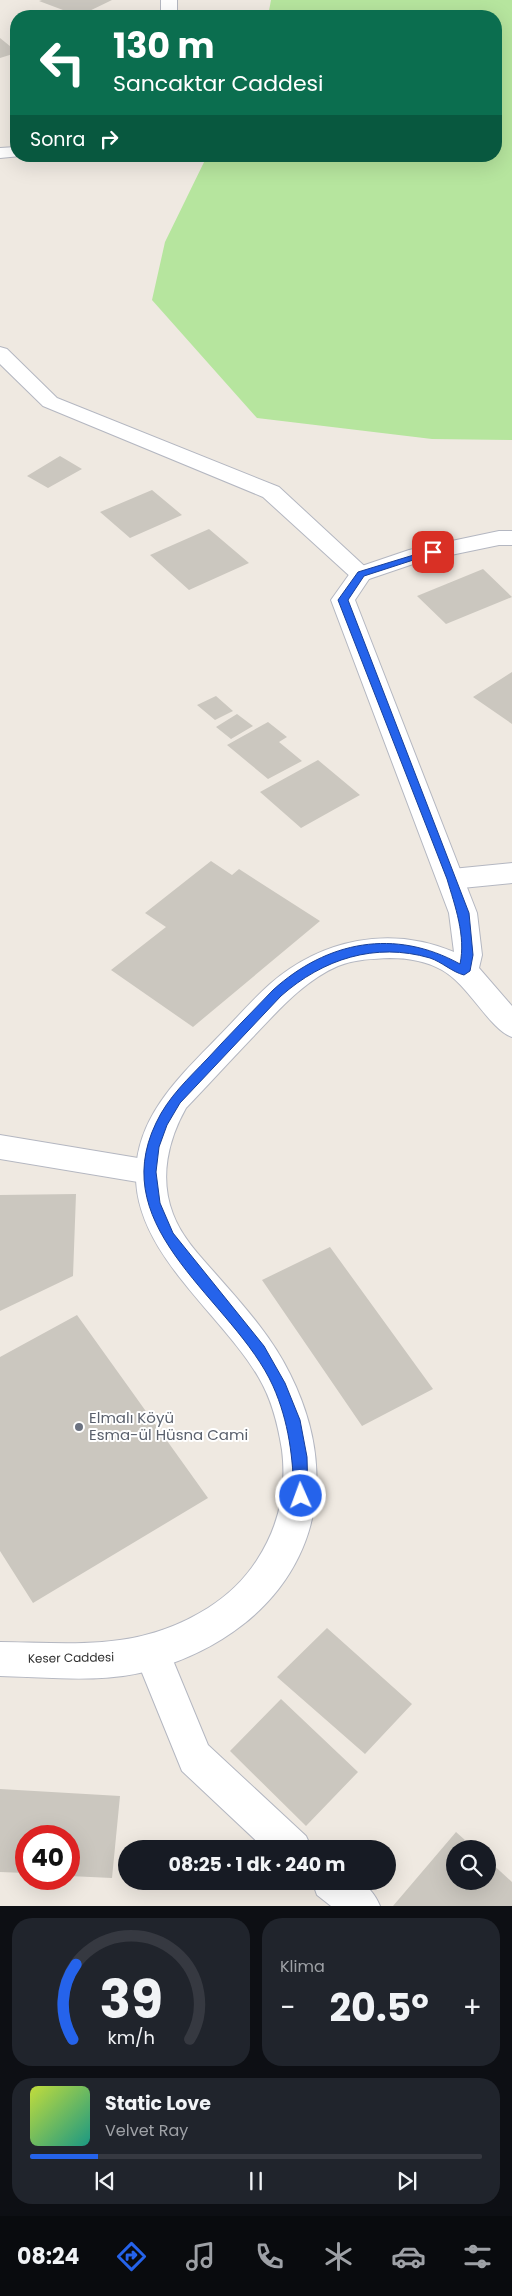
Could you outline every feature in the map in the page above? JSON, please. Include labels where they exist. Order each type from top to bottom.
[{"type":"street","points":[[0,353],[50,402],[271,492],[361,574]]},
{"type":"street","points":[[464,971],[468,955],[467,935],[463,913],[452,879],[343,600],[361,574],[417,555],[499,538],[512,538]]},
{"type":"street","points":[[452,879],[512,873]]},
{"type":"street","name":"Keser Caddesi","points":[[0,1659],[102,1660],[152,1653],[192,1638],[220,1622],[255,1594],[279,1562],[293,1530],[301,1496],[300,1457],[293,1420],[279,1383],[259,1350],[168,1236],[154,1203],[150,1172],[153,1147],[161,1124],[176,1100],[292,979],[319,963],[349,952],[378,947],[409,948],[437,956],[464,971],[512,1026]]},
{"type":"street","points":[[0,1147],[150,1172]]},
{"type":"street","points":[[152,1653],[195,1758],[283,1840]]},
{"type":"street","points":[[342,1890],[361,1906]]},
{"type":"green space","points":[[271,0],[512,0],[512,440],[432,439],[257,418],[152,300],[165,242],[204,162],[502,162],[502,10],[269,10]]},
{"type":"building","points":[[112,0],[91,10],[63,10],[39,1]]},
{"type":"building","points":[[0,38],[10,46],[10,55],[0,58]]},
{"type":"building","points":[[60,456],[82,469],[48,488],[27,476]]},
{"type":"building","points":[[152,490],[182,515],[130,538],[100,512]]},
{"type":"building","points":[[209,529],[249,563],[189,590],[150,555]]},
{"type":"building","points":[[483,569],[512,597],[446,624],[417,596]]},
{"type":"building","points":[[512,672],[512,724],[473,697]]},
{"type":"building","points":[[216,696],[233,711],[215,720],[197,705]]},
{"type":"building","points":[[237,714],[253,726],[231,739],[216,727]]},
{"type":"building","points":[[268,722],[287,737],[279,742],[302,761],[268,779],[227,745]]},
{"type":"building","points":[[318,760],[360,795],[301,828],[260,792]]},
{"type":"building","points":[[211,861],[232,875],[239,869],[320,921],[193,1027],[111,970],[166,927],[145,913]]},
{"type":"building","points":[[76,1194],[73,1276],[0,1311],[0,1195]]},
{"type":"building","points":[[330,1247],[433,1389],[362,1426],[262,1280]]},
{"type":"building","name":"Elmalı Köyü Esma-ül Hüsna Cami","points":[[77,1315],[208,1498],[33,1603],[0,1551],[0,1357]]},
{"type":"building","points":[[327,1628],[412,1704],[365,1754],[277,1677]]},
{"type":"building","points":[[281,1699],[358,1772],[306,1826],[230,1751]]},
{"type":"building","points":[[0,1789],[120,1796],[112,1878],[80,1877],[80,1825],[15,1825],[15,1873],[0,1872]]},
{"type":"building","points":[[456,1832],[465,1840],[449,1840]]},
{"type":"building","points":[[446,1844],[446,1890],[496,1890],[496,1867],[512,1882],[512,1906],[393,1906]]},
{"type":"place","name":"Elmalı Köyü Esma-ül Hüsna Cami","points":[[79,1427]]},
{"type":"route","points":[[301,1496],[300,1457],[293,1420],[279,1383],[259,1350],[168,1236],[154,1203],[150,1172],[153,1147],[161,1124],[176,1100],[277,993],[292,979],[319,963],[349,952],[378,947],[409,948],[437,956],[464,971],[468,955],[467,935],[463,913],[452,879],[343,600],[361,574],[417,555],[433,552]]}]
